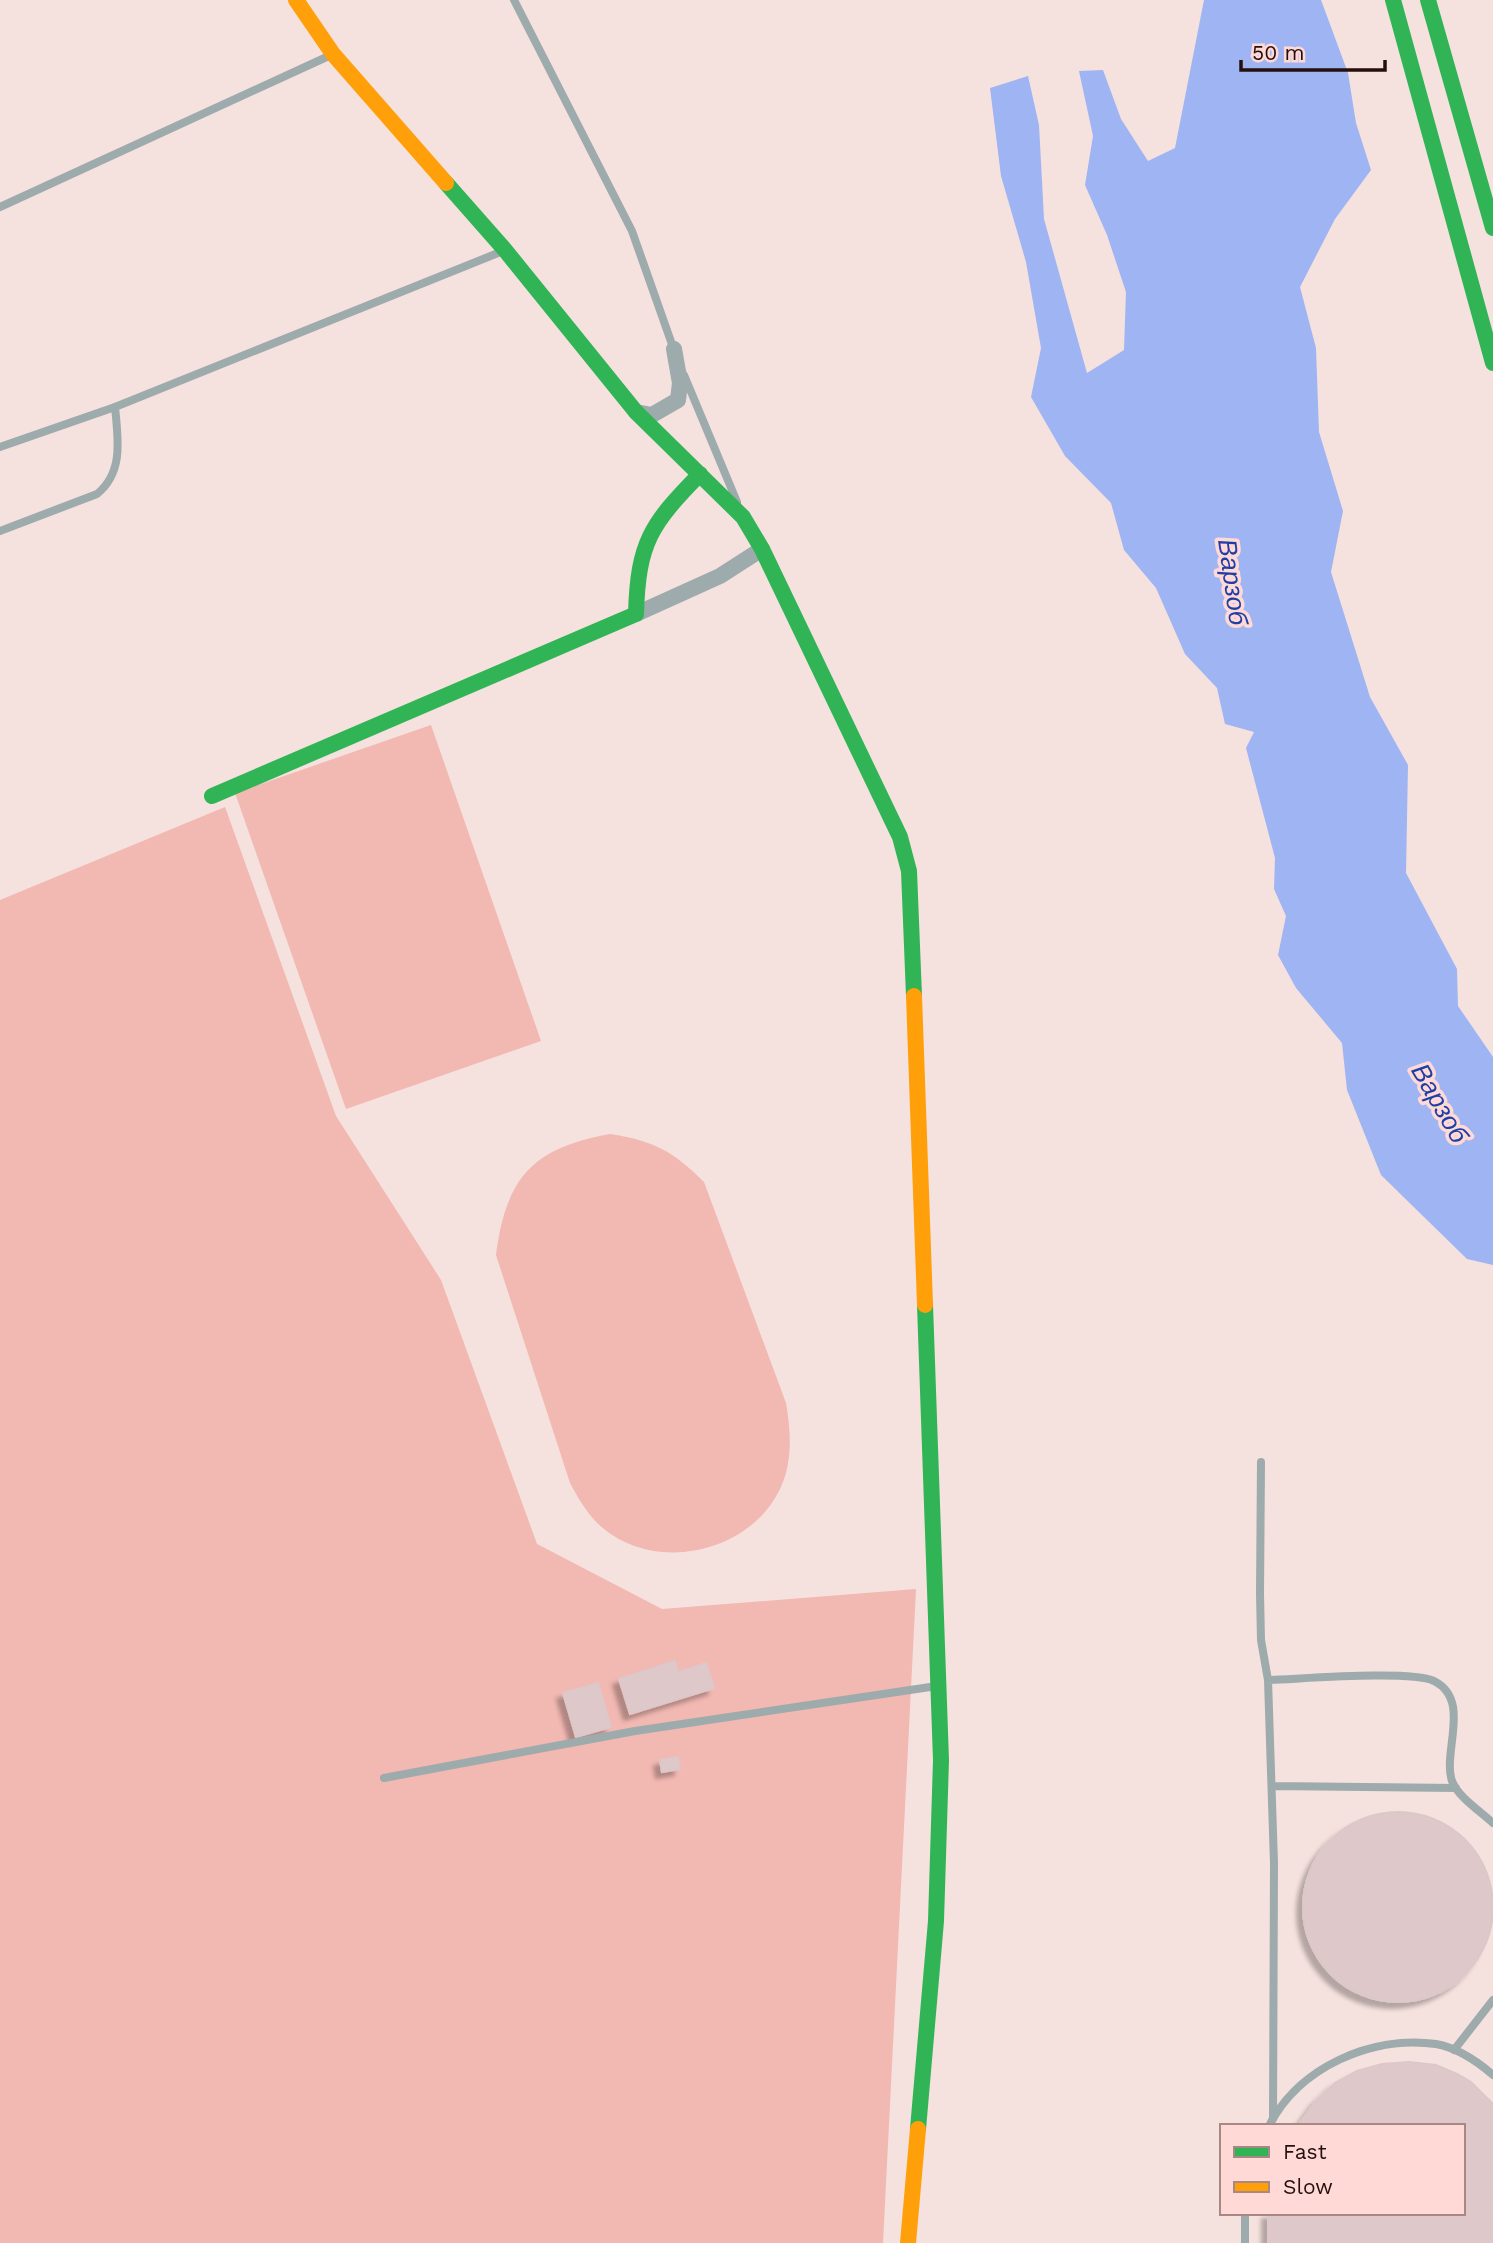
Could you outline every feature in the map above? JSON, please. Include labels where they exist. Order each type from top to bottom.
[{"type":"street","points":[[296,0],[333,54],[505,250],[636,412],[743,517],[762,549],[900,837],[908,871],[940,1685],[936,1921],[908,2243]]},
{"type":"street","points":[[1393,0],[1493,363]]},
{"type":"street","points":[[1428,0],[1493,228]]},
{"type":"street","points":[[636,412],[652,415],[678,400],[680,383],[674,349]]},
{"type":"street","points":[[636,614],[636,569],[643,544],[659,516],[700,474]]},
{"type":"street","points":[[212,796],[636,614],[720,576],[762,549]]},
{"type":"lane","points":[[514,0],[632,231],[674,349],[743,517]]},
{"type":"lane","points":[[0,208],[333,54]]},
{"type":"lane","points":[[0,447],[115,407],[505,250]]},
{"type":"lane","points":[[0,531],[97,494],[108,485],[116,470],[119,442],[115,407]]},
{"type":"lane","points":[[1261,1462],[1259,1594],[1261,1640],[1268,1680],[1272,1786],[1271,2122]]},
{"type":"lane","points":[[1268,1680],[1407,1676],[1432,1681],[1445,1689],[1453,1709],[1451,1777],[1456,1788],[1493,1823]]},
{"type":"lane","points":[[384,1779],[635,1731],[940,1685]]},
{"type":"lane","points":[[1272,1786],[1456,1788]]},
{"type":"lane","points":[[1454,2050],[1493,2000]]},
{"type":"lane","points":[[1271,2122],[1301,2085],[1356,2050],[1424,2044],[1454,2050],[1493,2075]]},
{"type":"lane","points":[[1245,2215],[1245,2243]]},
{"type":"shaded area","points":[[431,725],[541,1041],[346,1109],[235,793]]},
{"type":"shaded area","points":[[225,807],[336,1116],[441,1280],[537,1544],[662,1609],[916,1589],[883,2243],[0,2243],[0,900]]},
{"type":"shaded area","points":[[610,1134],[639,1140],[662,1149],[682,1162],[704,1182],[786,1403],[789,1455],[786,1473],[773,1501],[753,1523],[728,1540],[700,1550],[670,1552],[640,1548],[613,1536],[584,1507],[570,1483],[496,1255],[507,1205],[528,1170],[561,1148]]},
{"type":"water","name":"Варзоб","points":[[1204,0],[1321,0],[1348,73],[1356,123],[1371,170],[1335,219],[1300,287],[1316,348],[1319,432],[1343,511],[1331,572],[1370,697],[1408,765],[1406,873],[1457,969],[1458,1006],[1493,1057],[1493,1265],[1467,1259],[1381,1175],[1347,1090],[1342,1043],[1296,988],[1278,955],[1286,916],[1274,889],[1275,858],[1246,748],[1254,732],[1225,724],[1217,688],[1185,654],[1156,588],[1124,550],[1111,503],[1065,456],[1031,397],[1041,348],[1026,262],[1001,176],[990,88],[1028,76],[1039,125],[1044,219],[1087,373],[1124,350],[1126,292],[1107,235],[1085,185],[1093,136],[1079,71],[1103,70],[1121,119],[1148,161],[1175,148]]},
{"type":"building","points":[[675,1661],[678,1672],[706,1663],[714,1688],[630,1714],[619,1679]]},
{"type":"building","points":[[598,1683],[611,1727],[576,1737],[563,1693]]},
{"type":"building","points":[[678,1757],[680,1769],[662,1772],[660,1760]]},
{"type":"building","points":[[1398,1812],[1417,1813],[1435,1819],[1465,1840],[1486,1870],[1492,1888],[1492,1926],[1486,1944],[1465,1974],[1435,1995],[1417,2001],[1398,2002],[1379,2001],[1361,1995],[1331,1974],[1310,1944],[1304,1926],[1303,1907],[1304,1888],[1310,1870],[1331,1840],[1361,1819],[1379,1813]]},
{"type":"building","points":[[1409,2062],[1436,2065],[1471,2082],[1493,2104],[1493,2243],[1268,2243],[1268,2215],[1465,2215],[1465,2124],[1299,2124],[1316,2101],[1335,2083],[1357,2071],[1382,2064]]},
{"type":"traffic: fast","points":[[1393,0],[1493,363]]},
{"type":"traffic: fast","points":[[1428,0],[1493,228]]},
{"type":"traffic: fast","points":[[446,183],[505,250],[636,412],[743,517],[762,549],[900,837],[909,871],[914,996]]},
{"type":"traffic: fast","points":[[212,796],[636,614],[640,569],[650,536],[670,507],[700,474]]},
{"type":"traffic: fast","points":[[918,2129],[936,1921],[941,1760],[925,1305]]},
{"type":"traffic: slow","points":[[296,0],[333,54],[446,183]]},
{"type":"traffic: slow","points":[[914,996],[925,1305]]},
{"type":"traffic: slow","points":[[908,2243],[918,2129]]}]
